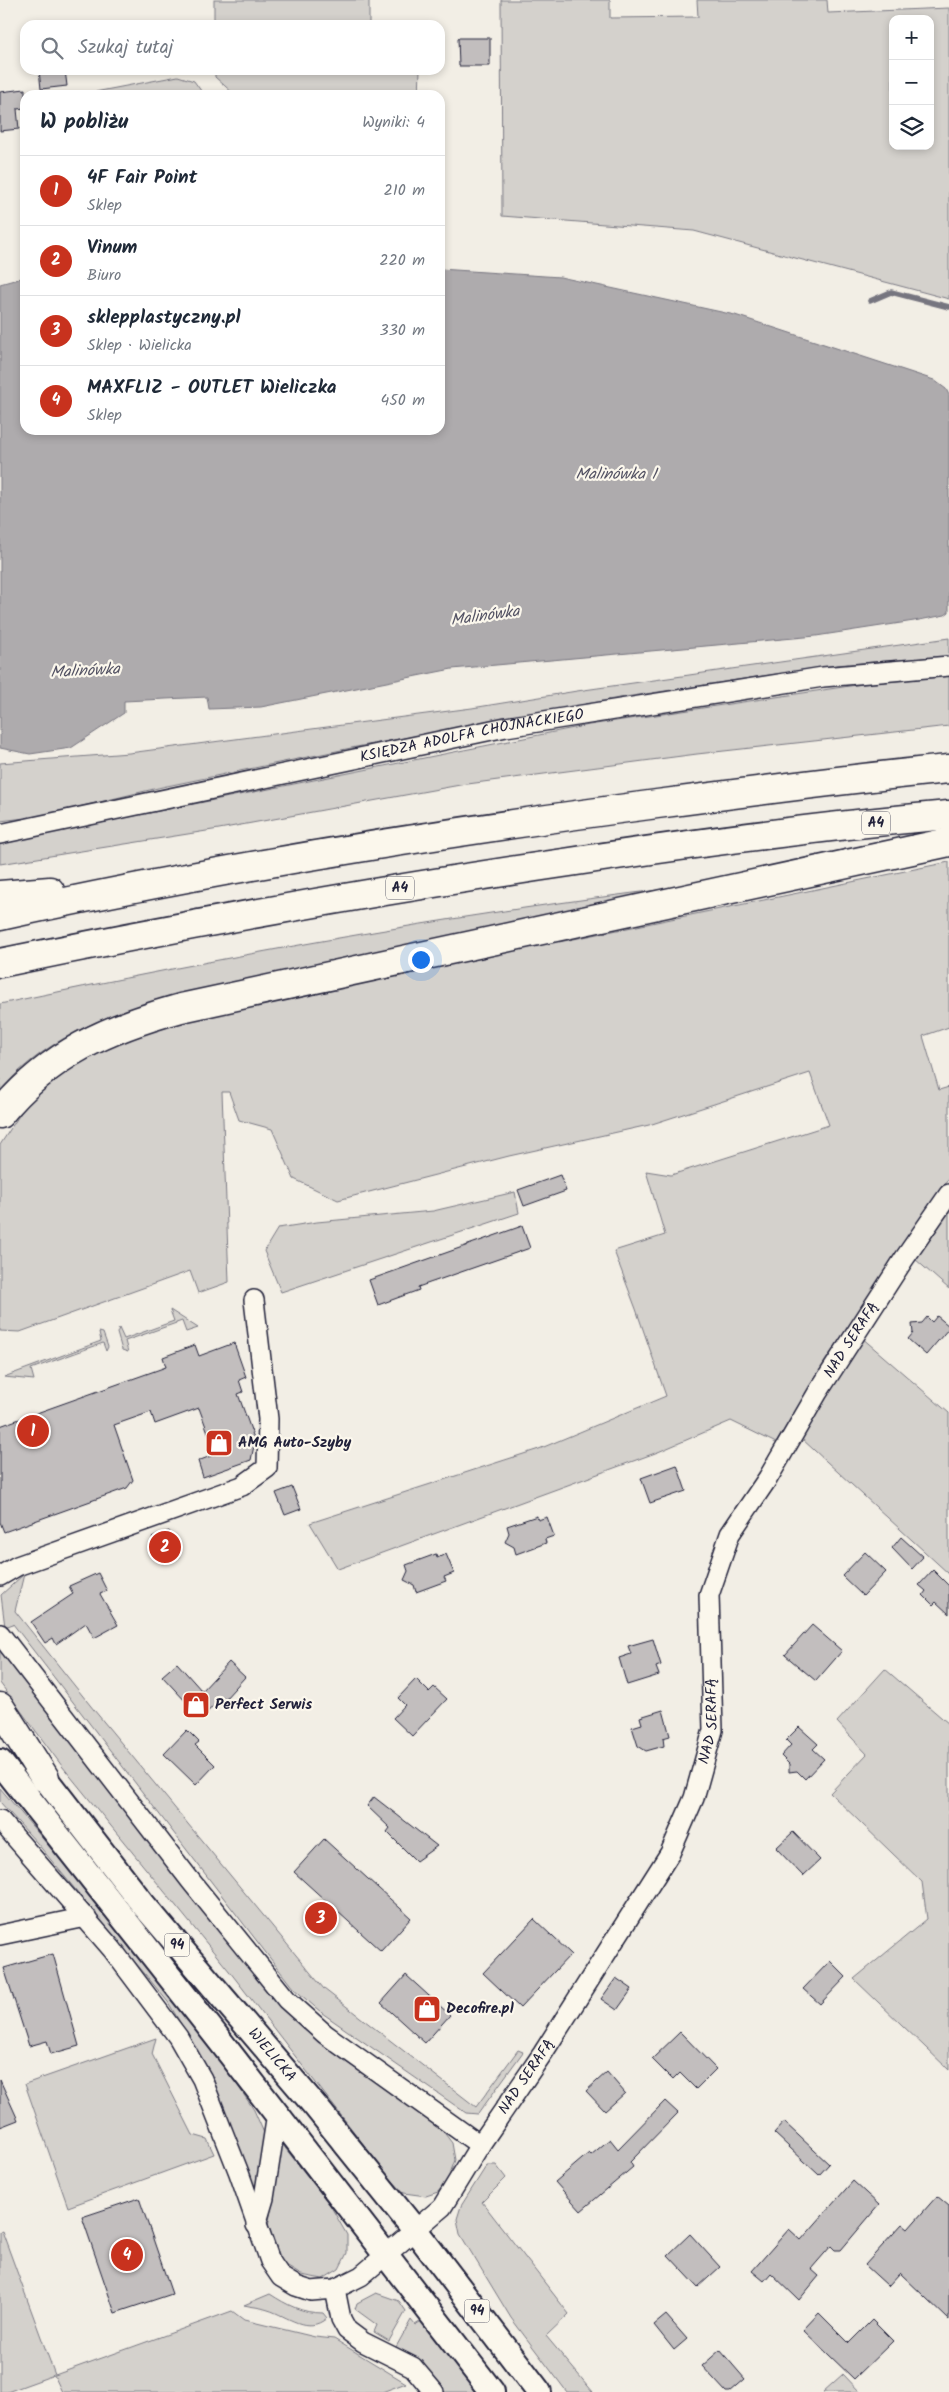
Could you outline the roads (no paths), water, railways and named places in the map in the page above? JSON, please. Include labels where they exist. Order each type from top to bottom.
[{"type":"highway","points":[[0,916],[161,884],[465,830],[794,786],[949,769]]},
{"type":"highway","name":"A4","points":[[0,963],[166,929],[394,888],[636,852],[802,830],[949,815]]},
{"type":"highway","points":[[0,1114],[15,1096],[37,1075],[63,1056],[90,1040],[136,1020],[181,1008],[949,842]]},
{"type":"highway","points":[[0,895],[161,884]]},
{"type":"highway","points":[[0,1708],[45,1778]]},
{"type":"main road","name":"WIELICKA","points":[[0,1722],[142,1903],[316,2107],[415,2230],[539,2392]]},
{"type":"main road","name":"WIELICKA","points":[[0,1762],[277,2114],[492,2392]]},
{"type":"street","name":"KSIĘDZA ADOLFA CHOJNACKIEGO","points":[[0,834],[506,727],[823,677],[949,666]]},
{"type":"street","name":"NAD SERAFĄ","points":[[335,2288],[361,2276],[442,2207],[480,2145],[543,2053],[670,1853],[694,1798],[713,1730],[709,1595],[730,1534],[780,1459],[823,1384],[904,1259],[949,1194]]},
{"type":"street","points":[[0,1576],[17,1566],[242,1486],[267,1468],[268,1419],[254,1300]]},
{"type":"street","points":[[0,1634],[190,1880],[287,2000],[325,2034],[480,2145]]},
{"type":"street","points":[[0,1820],[86,1917],[160,2010],[202,2079],[239,2173],[270,2261],[282,2278],[296,2286],[311,2290],[335,2288],[341,2319],[347,2330],[363,2342],[413,2367],[434,2392]]},
{"type":"street","points":[[0,1935],[86,1917]]},
{"type":"street","points":[[256,2225],[264,2198],[277,2114]]},
{"type":"water","name":"Malinówka 1","points":[[445,269],[560,277],[735,315],[934,380],[946,389],[949,395],[949,612],[945,615],[914,621],[816,636],[452,669],[261,707],[209,709],[207,697],[124,701],[124,713],[71,748],[30,754],[0,748],[0,284],[20,278],[20,435],[445,435]]},
{"type":"waterway","points":[[870,301],[891,292],[949,307]]},
{"type":"place","name":"4F Fair Point","points":[[33,1431]]},
{"type":"place","name":"AMG Auto-Szyby","points":[[219,1443]]},
{"type":"place","name":"Vinum","points":[[165,1547]]},
{"type":"place","name":"Perfect Serwis","points":[[196,1705]]},
{"type":"place","name":"sklepplastyczny.pl","points":[[321,1918]]},
{"type":"place","name":"Decofire.pl","points":[[427,2009]]},
{"type":"place","name":"MAXFLIZ - OUTLET Wieliczka","points":[[127,2255]]},
{"type":"water label","name":"Malinówka","points":[[485,616]]},
{"type":"water label","name":"Malinówka","points":[[85,671]]}]
